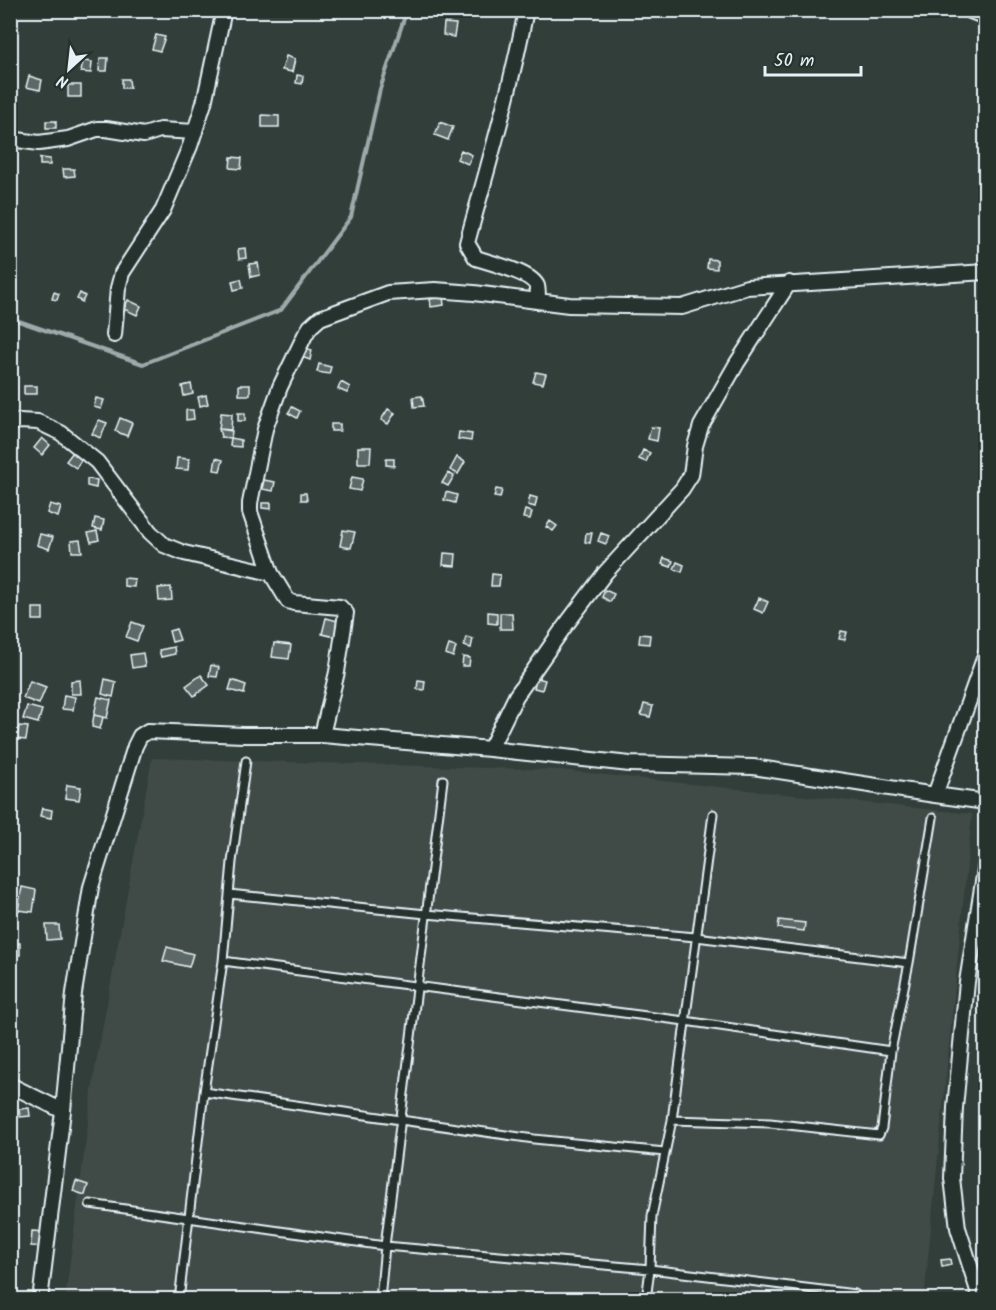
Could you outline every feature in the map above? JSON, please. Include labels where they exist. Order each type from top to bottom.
[{"type":"street","points":[[114,335],[122,273],[163,210],[195,132],[204,103],[224,10]]},
{"type":"street","points":[[526,10],[512,82],[467,243],[476,258],[524,274],[531,279],[537,286],[538,301]]},
{"type":"street","points":[[968,10],[986,17]]},
{"type":"street","points":[[10,139],[39,143],[68,139],[97,129],[144,135],[160,130],[195,132]]},
{"type":"street","points":[[322,735],[337,672],[346,613],[340,608],[288,601],[271,573],[250,512],[265,429],[280,387],[310,327],[320,318],[388,293],[435,290],[569,305],[682,307],[747,287],[986,272]]},
{"type":"street","points":[[490,749],[516,696],[562,630],[605,573],[682,489],[691,475],[695,446],[701,426],[737,363],[789,283]]},
{"type":"street","points":[[10,424],[19,421],[38,422],[70,440],[97,462],[144,525],[164,545],[184,553],[271,573]]},
{"type":"street","points":[[935,795],[986,653]]},
{"type":"street","points":[[40,1299],[63,1111],[74,993],[91,887],[135,746],[140,736],[148,731],[243,735],[322,735],[490,749],[630,764],[753,766],[986,802]]},
{"type":"street","points":[[981,1299],[958,1228],[952,1178],[955,1108],[967,982],[986,863]]},
{"type":"street","points":[[10,1085],[63,1111]]},
{"type":"lane","points":[[179,1299],[204,1092],[223,961],[246,761]]},
{"type":"lane","points":[[380,1299],[443,780]]},
{"type":"lane","points":[[646,1299],[650,1269],[652,1216],[672,1120],[713,814]]},
{"type":"lane","points":[[672,1120],[770,1123],[879,1135],[882,1128],[891,1051],[909,963],[933,818]]},
{"type":"lane","points":[[229,894],[426,914],[696,937],[909,963]]},
{"type":"lane","points":[[223,961],[686,1021],[891,1051]]},
{"type":"lane","points":[[204,1092],[534,1139],[665,1152]]},
{"type":"lane","points":[[90,1204],[385,1246],[650,1269],[855,1294]]},
{"type":"shaded area","points":[[152,758],[560,770],[972,814],[924,1299],[65,1300],[95,1069]]},
{"type":"building","points":[[444,23],[456,24],[454,37],[443,35]]},
{"type":"building","points":[[156,35],[165,37],[160,51],[152,49]]},
{"type":"building","points":[[286,56],[295,59],[292,72],[282,70]]},
{"type":"building","points":[[100,58],[108,58],[107,71],[99,71]]},
{"type":"building","points":[[83,61],[92,62],[91,73],[81,72]]},
{"type":"building","points":[[297,75],[303,76],[302,84],[296,83]]},
{"type":"building","points":[[29,76],[42,80],[40,90],[26,87]]},
{"type":"building","points":[[122,79],[129,79],[130,88],[122,88]]},
{"type":"building","points":[[68,85],[81,85],[81,97],[68,97]]},
{"type":"building","points":[[262,115],[279,116],[279,127],[262,127]]},
{"type":"building","points":[[46,121],[56,121],[56,128],[46,128]]},
{"type":"building","points":[[440,122],[453,127],[448,140],[435,135]]},
{"type":"building","points":[[461,150],[472,155],[468,164],[457,159]]},
{"type":"building","points":[[231,157],[242,158],[241,169],[230,168]]},
{"type":"building","points":[[40,158],[50,159],[50,165],[40,165]]},
{"type":"building","points":[[63,169],[74,169],[75,176],[64,177]]},
{"type":"building","points":[[245,248],[246,258],[239,259],[238,249]]},
{"type":"building","points":[[708,259],[717,260],[717,269],[707,268]]},
{"type":"building","points":[[258,263],[260,275],[251,277],[249,264]]},
{"type":"building","points":[[241,279],[243,288],[234,290],[232,281]]},
{"type":"building","points":[[54,292],[59,294],[57,300],[52,299]]},
{"type":"building","points":[[80,293],[85,296],[82,302],[77,299]]},
{"type":"building","points":[[443,297],[444,305],[431,307],[430,299]]},
{"type":"building","points":[[128,300],[141,306],[137,315],[124,309]]},
{"type":"building","points":[[301,347],[312,350],[310,360],[299,356]]},
{"type":"building","points":[[319,364],[331,367],[329,374],[317,372]]},
{"type":"building","points":[[536,372],[546,374],[543,384],[533,382]]},
{"type":"building","points":[[341,382],[350,387],[347,393],[338,389]]},
{"type":"building","points":[[191,384],[193,394],[184,396],[182,386]]},
{"type":"building","points":[[239,385],[250,385],[250,395],[239,395]]},
{"type":"building","points":[[24,386],[37,386],[37,394],[24,394]]},
{"type":"building","points":[[206,395],[208,404],[200,406],[198,397]]},
{"type":"building","points":[[422,396],[424,406],[414,407],[413,397]]},
{"type":"building","points":[[96,398],[104,400],[101,409],[94,407]]},
{"type":"building","points":[[292,407],[300,411],[297,418],[288,413]]},
{"type":"building","points":[[388,409],[395,413],[388,424],[381,420]]},
{"type":"building","points":[[186,410],[193,410],[194,419],[186,420]]},
{"type":"building","points":[[221,413],[232,414],[231,430],[219,429]]},
{"type":"building","points":[[238,413],[245,413],[245,421],[238,421]]},
{"type":"building","points":[[120,418],[132,423],[127,436],[115,431]]},
{"type":"building","points":[[99,420],[107,423],[100,438],[92,434]]},
{"type":"building","points":[[331,424],[340,424],[340,431],[331,431]]},
{"type":"building","points":[[651,427],[659,428],[657,441],[648,439]]},
{"type":"building","points":[[219,429],[232,431],[231,438],[221,437]]},
{"type":"building","points":[[459,432],[472,434],[471,441],[458,439]]},
{"type":"building","points":[[42,438],[50,445],[42,455],[34,448]]},
{"type":"building","points":[[231,438],[241,440],[241,447],[230,446]]},
{"type":"building","points":[[358,447],[371,447],[370,463],[358,463]]},
{"type":"building","points":[[643,450],[650,453],[646,462],[639,459]]},
{"type":"building","points":[[73,452],[82,459],[76,468],[66,461]]},
{"type":"building","points":[[457,457],[465,462],[458,474],[450,470]]},
{"type":"building","points":[[177,458],[189,459],[188,470],[176,469]]},
{"type":"building","points":[[216,458],[223,460],[220,471],[214,470]]},
{"type":"building","points":[[386,459],[394,459],[394,466],[386,465]]},
{"type":"building","points":[[448,473],[454,476],[448,486],[442,483]]},
{"type":"building","points":[[352,477],[363,479],[360,491],[349,489]]},
{"type":"building","points":[[87,479],[97,480],[96,488],[87,486]]},
{"type":"building","points":[[264,480],[275,482],[273,491],[262,489]]},
{"type":"building","points":[[496,489],[502,490],[500,498],[494,497]]},
{"type":"building","points":[[446,492],[457,495],[455,503],[444,500]]},
{"type":"building","points":[[301,493],[306,493],[307,500],[301,500]]},
{"type":"building","points":[[530,496],[537,498],[535,507],[528,505]]},
{"type":"building","points":[[262,503],[271,503],[271,509],[262,508]]},
{"type":"building","points":[[50,504],[61,507],[58,517],[47,513]]},
{"type":"building","points":[[525,510],[532,512],[530,519],[523,518]]},
{"type":"building","points":[[95,518],[104,520],[102,530],[93,528]]},
{"type":"building","points":[[550,521],[557,526],[553,531],[546,527]]},
{"type":"building","points":[[343,530],[355,532],[351,548],[340,546]]},
{"type":"building","points":[[97,531],[99,540],[91,542],[88,533]]},
{"type":"building","points":[[10,533],[14,533],[11,550],[10,550]]},
{"type":"building","points":[[586,533],[592,533],[590,543],[585,542]]},
{"type":"building","points":[[601,533],[609,536],[606,544],[598,541]]},
{"type":"building","points":[[40,534],[53,537],[49,549],[37,545]]},
{"type":"building","points":[[80,540],[82,552],[72,552],[71,541]]},
{"type":"building","points":[[444,553],[456,554],[455,566],[443,565]]},
{"type":"building","points":[[664,558],[673,561],[671,567],[662,564]]},
{"type":"building","points":[[677,562],[684,565],[682,572],[674,569]]},
{"type":"building","points":[[492,574],[500,575],[499,586],[491,586]]},
{"type":"building","points":[[124,578],[135,579],[134,587],[124,586]]},
{"type":"building","points":[[171,587],[172,600],[159,601],[158,588]]},
{"type":"building","points":[[605,590],[614,594],[610,602],[602,597]]},
{"type":"building","points":[[759,598],[768,602],[763,613],[754,609]]},
{"type":"building","points":[[33,608],[43,608],[43,620],[33,620]]},
{"type":"building","points":[[488,612],[497,613],[497,624],[488,623]]},
{"type":"building","points":[[500,613],[512,613],[513,629],[500,629]]},
{"type":"building","points":[[326,618],[338,621],[335,637],[322,634]]},
{"type":"building","points":[[132,622],[143,626],[137,641],[126,637]]},
{"type":"building","points":[[176,629],[180,640],[172,642],[169,631]]},
{"type":"building","points":[[841,631],[847,632],[845,640],[839,639]]},
{"type":"building","points":[[640,634],[650,635],[649,644],[639,643]]},
{"type":"building","points":[[466,637],[473,639],[471,648],[464,646]]},
{"type":"building","points":[[274,643],[291,645],[289,659],[272,657]]},
{"type":"building","points":[[449,645],[456,647],[453,657],[446,654]]},
{"type":"building","points":[[174,647],[175,654],[161,657],[159,650]]},
{"type":"building","points":[[143,653],[145,666],[132,668],[130,655]]},
{"type":"building","points":[[463,657],[470,658],[469,666],[462,666]]},
{"type":"building","points":[[211,665],[219,667],[217,677],[209,676]]},
{"type":"building","points":[[201,675],[209,685],[194,696],[186,686]]},
{"type":"building","points":[[537,678],[545,680],[542,690],[534,688]]},
{"type":"building","points":[[105,679],[116,682],[113,697],[102,694]]},
{"type":"building","points":[[80,680],[81,694],[71,694],[71,681]]},
{"type":"building","points":[[232,680],[246,685],[244,694],[229,690]]},
{"type":"building","points":[[418,680],[425,681],[424,690],[417,689]]},
{"type":"building","points":[[30,681],[46,687],[39,704],[23,698]]},
{"type":"building","points":[[64,695],[75,697],[73,710],[62,709]]},
{"type":"building","points":[[98,697],[111,700],[107,718],[94,715]]},
{"type":"building","points":[[644,704],[653,706],[650,717],[641,715]]},
{"type":"building","points":[[27,706],[42,710],[38,723],[23,719]]},
{"type":"building","points":[[94,715],[103,717],[100,729],[92,727]]},
{"type":"building","points":[[19,726],[28,727],[26,740],[17,739]]},
{"type":"building","points":[[10,742],[17,743],[15,756],[10,756]]},
{"type":"building","points":[[67,785],[81,787],[79,800],[65,798]]},
{"type":"building","points":[[42,808],[52,810],[51,818],[40,816]]},
{"type":"building","points":[[22,887],[36,890],[33,912],[18,910]]},
{"type":"building","points":[[779,920],[805,923],[804,931],[778,928]]},
{"type":"building","points":[[46,925],[59,925],[60,939],[47,940]]},
{"type":"building","points":[[12,943],[20,943],[20,955],[12,955]]},
{"type":"building","points":[[167,947],[193,954],[189,967],[163,961]]},
{"type":"building","points":[[10,968],[17,969],[17,975],[10,974]]},
{"type":"building","points":[[29,1108],[30,1116],[20,1117],[19,1109]]},
{"type":"building","points":[[76,1181],[88,1185],[85,1195],[73,1191]]},
{"type":"building","points":[[32,1231],[46,1232],[45,1247],[31,1246]]},
{"type":"building","points":[[950,1259],[951,1265],[942,1267],[941,1260]]},
{"type":"waterway","points":[[10,318],[143,364],[281,310],[351,217],[380,89],[407,10]]}]
